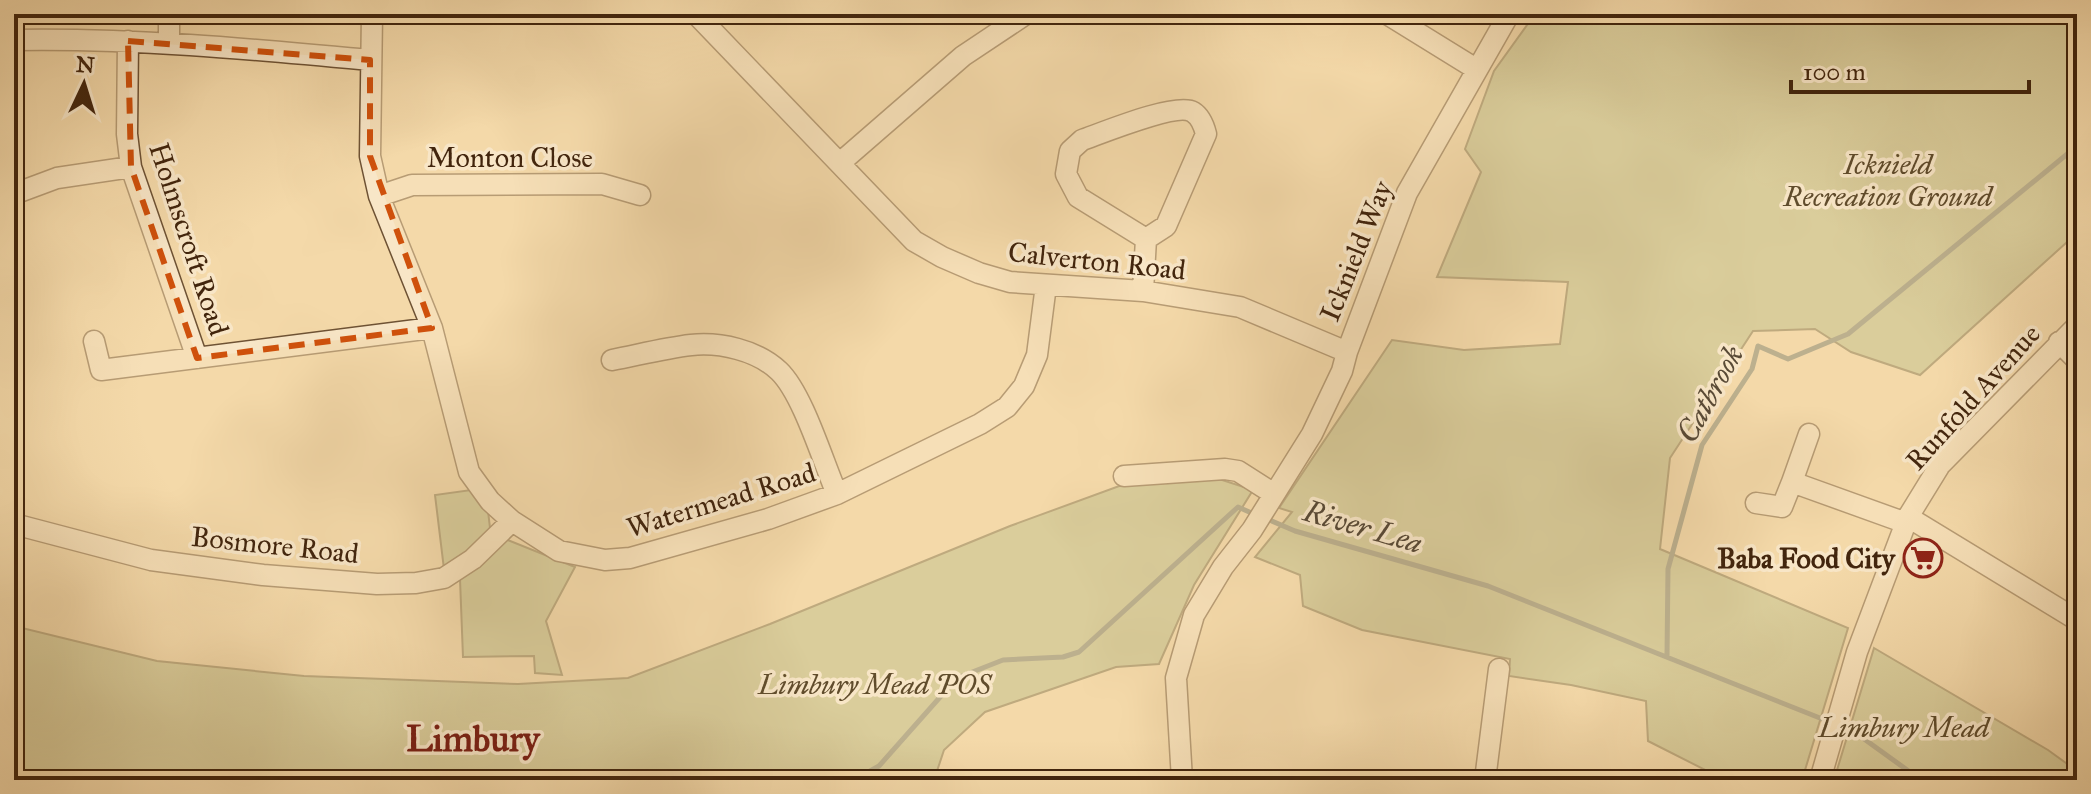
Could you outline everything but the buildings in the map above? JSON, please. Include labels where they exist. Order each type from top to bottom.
[{"type":"street","points":[[169,14],[169,42]]},
{"type":"street","name":"Watermead Road","points":[[372,14],[370,156],[379,196],[432,328],[469,472],[490,501],[512,521],[559,551],[605,560],[630,558],[768,519],[837,494],[980,424],[1007,407],[1024,386],[1037,355],[1046,285]]},
{"type":"street","name":"Calverton Road","points":[[696,14],[914,241],[942,257],[1010,282],[1143,291],[1240,307],[1347,352]]},
{"type":"street","points":[[841,162],[963,56],[1026,14]]},
{"type":"street","points":[[1387,14],[1476,69]]},
{"type":"street","name":"Icknield Way","points":[[1182,780],[1176,678],[1194,615],[1312,434],[1342,371],[1407,193],[1509,14]]},
{"type":"street","points":[[14,40],[169,42],[370,60]]},
{"type":"street","name":"Holmscroft Road","points":[[128,41],[127,134],[131,167],[197,358]]},
{"type":"street","points":[[1175,109],[1193,111],[1203,123],[1206,134],[1166,226],[1146,239],[1078,197],[1066,174],[1070,151],[1082,140],[1175,109]]},
{"type":"street","points":[[14,194],[57,178],[131,167]]},
{"type":"street","name":"Monton Close","points":[[379,196],[412,185],[602,184],[640,195]]},
{"type":"street","points":[[1143,291],[1146,239]]},
{"type":"street","name":"Runfold Avenue","points":[[1820,780],[1857,652],[1907,520],[1940,465],[2077,326]]},
{"type":"street","name":"Holmscroft Road","points":[[94,341],[101,370],[432,328]]},
{"type":"street","points":[[2059,342],[2077,360]]},
{"type":"street","points":[[612,360],[692,345],[721,345],[752,354],[779,371],[796,395],[837,494]]},
{"type":"street","points":[[1756,503],[1782,507],[1809,434]]},
{"type":"street","points":[[1124,476],[1225,469],[1238,471],[1268,502]]},
{"type":"street","points":[[1792,482],[1907,520],[2077,620]]},
{"type":"street","name":"Bosmore Road","points":[[14,524],[151,560],[263,575],[377,584],[416,583],[444,578],[473,559],[512,521]]},
{"type":"street","points":[[1485,780],[1499,669]]},
{"type":"highlighted area","points":[[128,41],[370,60],[370,156],[432,328],[197,358],[131,167]]},
{"type":"green space","name":"Icknield Recreation Ground","points":[[1535,14],[2077,14],[2077,233],[1920,375],[1851,352],[1815,329],[1753,331],[1670,458],[1660,549],[1848,628],[1802,780],[1725,780],[1648,741],[1646,701],[1509,676],[1510,659],[1362,630],[1303,606],[1300,575],[1255,557],[1292,512],[1279,508],[1392,340],[1464,350],[1560,344],[1568,282],[1437,277],[1481,172],[1465,149],[1494,71]]},
{"type":"green space","name":"Limbury Mead POS","points":[[1213,477],[1253,490],[1194,585],[1159,664],[1116,667],[985,712],[944,750],[934,780],[14,780],[14,626],[157,661],[304,676],[518,684],[628,678],[1010,526],[1122,485]]},
{"type":"green space","points":[[471,490],[488,511],[490,528],[469,554],[444,569],[435,495]]},
{"type":"green space","points":[[505,539],[575,567],[546,621],[562,675],[535,673],[534,656],[463,657],[460,579]]},
{"type":"green space","name":"Limbury Mead","points":[[1874,648],[2048,750],[2077,771],[2077,780],[1834,780]]},
{"type":"waterway","name":"Catbrook","points":[[1667,655],[1668,569],[1702,445],[1752,369],[1758,346],[1788,359],[1848,334],[2077,146]]},
{"type":"waterway","name":"River Lea","points":[[854,780],[879,766],[957,678],[1003,660],[1063,657],[1079,652],[1238,507],[1256,515]]},
{"type":"waterway","name":"River Lea","points":[[1265,518],[1295,531],[1488,586],[1830,722]]},
{"type":"waterway","name":"River Lea","points":[[1839,727],[1860,736],[1921,780]]},
{"type":"place","name":"Baba Food City","points":[[1923,558]]},
{"type":"district","name":"Limbury","points":[[473,739]]}]
